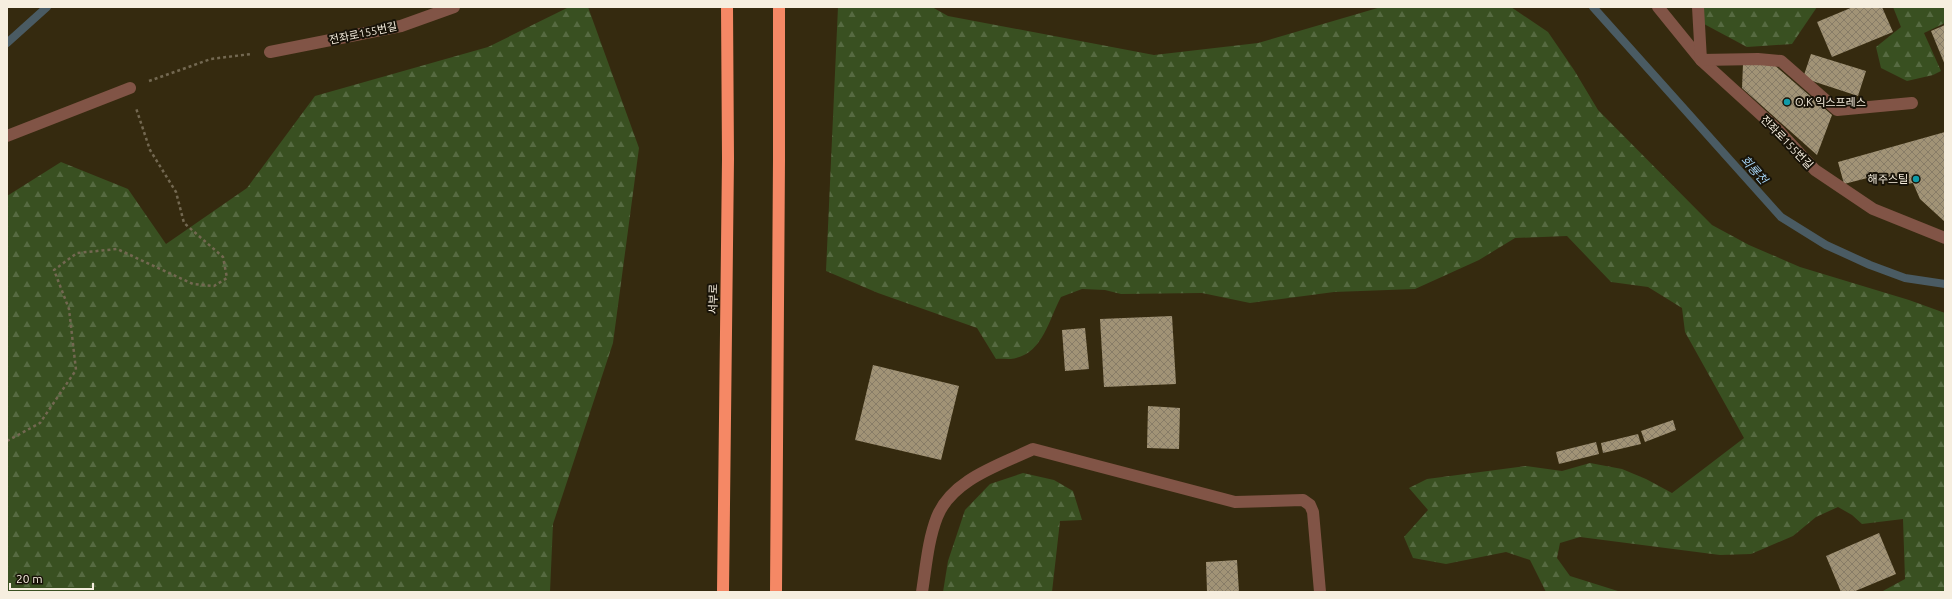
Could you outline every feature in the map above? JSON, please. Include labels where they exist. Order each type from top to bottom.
[{"type":"highway","name":"서부로","points":[[723,592],[728,159],[726,7]]},
{"type":"highway","points":[[776,592],[780,159],[779,7]]},
{"type":"street","name":"전좌로155번길","points":[[270,52],[400,26],[454,7]]},
{"type":"street","name":"전좌로155번길","points":[[1658,7],[1701,60],[1779,131],[1815,170],[1873,209],[1945,238]]},
{"type":"street","points":[[1698,7],[1701,60],[1758,59],[1781,61],[1837,110],[1912,103]]},
{"type":"street","points":[[7,136],[130,88]]},
{"type":"street","points":[[922,592],[932,533],[938,515],[951,496],[968,480],[1033,449],[1235,502],[1303,500],[1310,505],[1313,512],[1320,592]]},
{"type":"path","points":[[7,441],[40,423],[76,370],[69,309],[54,270],[77,253],[117,250],[193,284],[214,286],[227,278],[223,257],[184,223],[176,192],[150,150],[130,88],[211,59],[270,52]]},
{"type":"green space","points":[[569,7],[588,7],[639,148],[613,343],[553,524],[550,592],[7,592],[7,196],[61,162],[128,189],[166,244],[247,188],[315,96],[488,47]]},
{"type":"green space","points":[[838,7],[932,7],[948,16],[1154,55],[1258,43],[1381,7],[1511,7],[1548,32],[1574,70],[1598,110],[1712,225],[1749,245],[1800,267],[1909,300],[1945,313],[1945,592],[1881,592],[1905,579],[1903,519],[1862,524],[1852,515],[1838,507],[1816,517],[1793,536],[1751,554],[1720,555],[1580,537],[1560,543],[1557,558],[1570,576],[1621,592],[1546,592],[1530,560],[1506,552],[1446,564],[1413,558],[1404,537],[1428,510],[1409,488],[1427,479],[1526,466],[1562,471],[1590,463],[1622,469],[1646,479],[1672,493],[1744,438],[1685,332],[1682,308],[1648,287],[1611,282],[1567,236],[1515,238],[1479,260],[1415,289],[1334,292],[1250,303],[1202,293],[1121,294],[1105,290],[1082,289],[1061,297],[1039,342],[1025,355],[1011,359],[996,359],[977,328],[878,293],[826,271]]},
{"type":"green space","points":[[1704,7],[1817,7],[1792,44],[1747,47],[1704,24]]},
{"type":"green space","points":[[1893,7],[1945,7],[1945,23],[1924,33],[1941,71],[1933,75],[1907,81],[1881,68],[1876,47],[1901,27]]},
{"type":"green space","points":[[1023,473],[1054,480],[1073,491],[1082,520],[1060,521],[1052,592],[943,592],[948,561],[965,510],[990,484]]},
{"type":"building","points":[[1853,7],[1882,7],[1893,32],[1832,57],[1817,22]]},
{"type":"building","points":[[1945,25],[1945,65],[1931,31]]},
{"type":"building","points":[[1811,54],[1866,71],[1858,96],[1803,78]]},
{"type":"building","name":"O.K 익스프레스","points":[[1772,63],[1832,115],[1817,155],[1742,88],[1743,64]]},
{"type":"building","name":"해주스틸","points":[[1945,132],[1945,222],[1920,199],[1913,183],[1900,185],[1879,175],[1844,184],[1838,162]]},
{"type":"building","points":[[1172,316],[1176,384],[1104,387],[1100,319]]},
{"type":"building","points":[[1085,328],[1089,369],[1065,371],[1062,330]]},
{"type":"building","points":[[873,365],[959,386],[941,460],[855,440]]},
{"type":"building","points":[[1148,406],[1180,408],[1179,449],[1147,448]]},
{"type":"building","points":[[1673,420],[1676,430],[1645,442],[1641,431]]},
{"type":"building","points":[[1638,434],[1641,444],[1603,453],[1601,443]]},
{"type":"building","points":[[1596,442],[1599,454],[1559,464],[1556,452]]},
{"type":"building","points":[[1879,533],[1896,574],[1853,592],[1841,592],[1826,556]]},
{"type":"building","points":[[1237,560],[1239,592],[1207,592],[1206,562]]},
{"type":"waterway","name":"회룡천","points":[[7,43],[47,7]]},
{"type":"waterway","name":"회룡천","points":[[1593,7],[1781,217],[1826,245],[1870,265],[1905,278],[1945,284]]},
{"type":"place","name":"O.K 익스프레스","points":[[1787,102]]},
{"type":"place","name":"해주스틸","points":[[1916,179]]}]
